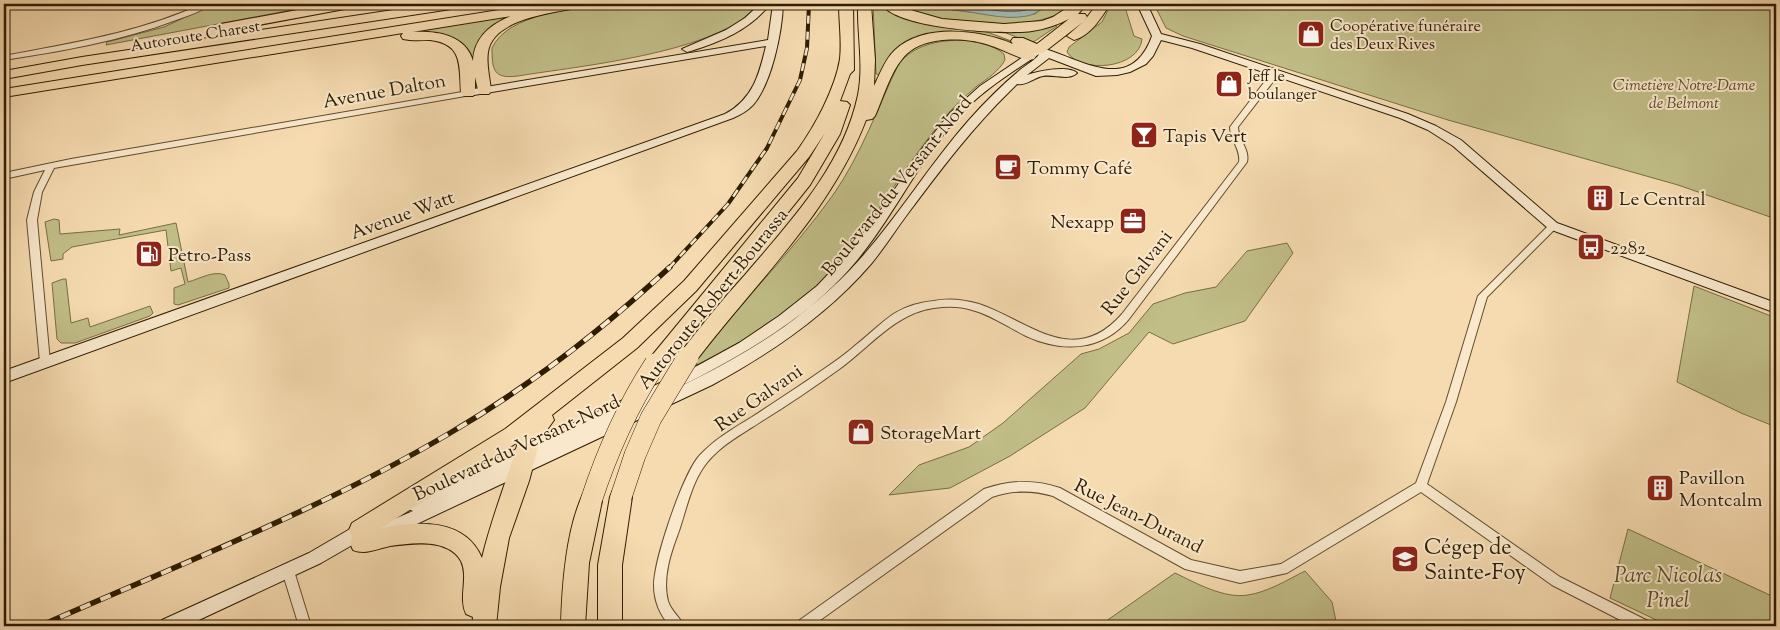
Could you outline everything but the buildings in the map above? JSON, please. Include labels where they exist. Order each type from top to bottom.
[{"type":"highway","points":[[299,13],[339,4]]},
{"type":"highway","points":[[4,68],[350,4]]},
{"type":"highway","points":[[82,61],[421,4]]},
{"type":"highway","name":"Autoroute Charest","points":[[4,75],[82,61],[458,4]]},
{"type":"highway","name":"Autoroute Charest","points":[[4,85],[154,59],[511,4]]},
{"type":"highway","points":[[4,93],[559,4]]},
{"type":"highway","points":[[484,91],[481,49],[484,41],[492,33],[522,16],[576,4]]},
{"type":"highway","name":"Autoroute Robert-Bourassa","points":[[573,626],[577,564],[582,531],[603,461],[619,424],[655,364],[804,181],[832,134],[844,96],[848,58],[846,4]]},
{"type":"highway","name":"Autoroute Robert-Bourassa","points":[[610,626],[610,564],[622,497],[635,455],[651,418],[688,357],[709,329],[801,220],[837,169],[855,130],[865,96],[869,64],[864,4]]},
{"type":"highway","points":[[888,4],[920,19],[994,32],[1038,55]]},
{"type":"highway","points":[[948,24],[1001,28],[1033,26],[1059,19],[1081,4]]},
{"type":"highway","points":[[1038,55],[1080,17],[1089,4]]},
{"type":"highway","points":[[837,169],[896,58],[910,46],[938,37],[967,35],[994,41],[1038,55],[1089,24],[1099,13],[1103,4]]},
{"type":"highway","points":[[204,60],[370,39],[428,36],[449,41],[463,52],[467,64],[468,93]]},
{"type":"highway","points":[[360,537],[410,497],[512,435],[630,343],[690,286],[816,137],[833,101],[848,58]]},
{"type":"highway","points":[[484,626],[488,587],[495,553],[530,437],[536,428],[606,363]]},
{"type":"highway","points":[[360,537],[414,533],[438,535],[458,543],[468,554],[474,567],[476,581],[473,626]]},
{"type":"street","points":[[4,58],[144,30],[175,19],[207,4]]},
{"type":"street","points":[[608,70],[685,50],[712,40],[749,20],[764,4]]},
{"type":"street","name":"Avenue Watt","points":[[4,377],[729,116],[741,110],[752,99],[762,79],[772,42],[778,4]]},
{"type":"street","points":[[999,95],[1025,78],[1035,74],[1105,73],[1128,69],[1145,61],[1152,51],[1157,36],[1142,4]]},
{"type":"street","points":[[1157,36],[1170,38],[1404,116],[1432,128],[1467,150],[1553,226],[1776,308]]},
{"type":"street","name":"Avenue Dalton","points":[[4,176],[51,166],[468,93],[772,42]]},
{"type":"street","points":[[1038,55],[1072,73]]},
{"type":"street","points":[[1038,55],[1105,73]]},
{"type":"street","name":"Boulevard du Versant-Nord","points":[[524,460],[707,382],[745,361],[792,330],[838,290],[863,264],[972,124],[1038,55]]},
{"type":"street","name":"Boulevard du Versant-Nord","points":[[168,626],[524,460],[746,346],[799,309],[857,253],[954,116],[981,90],[1038,55]]},
{"type":"street","name":"Rue Galvani","points":[[678,626],[662,602],[661,578],[663,560],[693,475],[704,458],[724,441],[854,352],[908,310],[950,302],[965,303],[1034,336],[1054,342],[1090,341],[1108,334],[1243,162],[1244,154],[1234,134],[1234,127],[1276,74]]},
{"type":"street","points":[[45,362],[32,220],[38,192],[51,166]]},
{"type":"street","points":[[1553,226],[1483,296],[1452,402],[1421,486],[1556,582],[1645,626]]},
{"type":"street","name":"Rue Jean-Durand","points":[[802,626],[988,493],[1007,487],[1042,487],[1056,492],[1189,565],[1240,577],[1283,569],[1421,486]]},
{"type":"street","points":[[288,570],[305,626]]},
{"type":"green space","points":[[214,4],[324,4],[106,45],[107,42],[164,27]]},
{"type":"green space","points":[[609,4],[758,4],[740,21],[714,35],[682,46],[611,62],[518,76],[504,76],[496,72],[492,48],[500,36],[512,27],[544,15]]},
{"type":"green space","points":[[873,4],[882,4],[885,7],[965,29],[987,32],[1014,42],[978,33],[948,32],[893,52],[880,75],[876,74]]},
{"type":"green space","points":[[895,4],[956,4],[953,10],[1011,17],[1035,14],[1047,5],[1073,4],[1057,14],[1037,21],[1012,24],[986,24],[935,17]]},
{"type":"green space","points":[[1111,4],[1124,4],[1134,36],[1142,39],[1138,49],[1131,57],[1109,65],[1084,63],[1074,59],[1067,52],[1069,47],[1102,22]]},
{"type":"green space","name":"Cimetière Notre-Dame de Belmont","points":[[1154,4],[1776,4],[1776,219],[1678,185],[1448,120],[1183,36],[1166,28]]},
{"type":"green space","points":[[517,14],[506,20],[476,59],[473,59],[469,50],[454,39],[406,31]]},
{"type":"green space","points":[[1057,26],[1032,43],[1006,33],[1007,31]]},
{"type":"green space","points":[[959,40],[988,45],[1004,54],[1005,60],[989,78],[967,94],[946,116],[917,153],[858,238],[831,271],[797,303],[778,317],[738,343],[697,365],[695,363],[712,341],[800,238],[833,195],[861,147],[899,63],[912,52],[926,45],[942,41]]},
{"type":"green space","points":[[54,219],[59,220],[60,234],[120,229],[119,235],[176,223],[188,282],[211,274],[221,274],[225,275],[229,288],[178,305],[174,304],[174,288],[185,284],[181,268],[171,271],[166,230],[72,247],[63,254],[63,259],[51,261],[45,222]]},
{"type":"green space","points":[[1287,243],[1293,253],[1245,321],[1173,344],[1149,332],[1085,408],[1010,456],[950,488],[889,495],[919,465],[969,447],[1003,423],[1081,354],[1099,349],[1129,333],[1153,304],[1185,293],[1216,287],[1247,251]]},
{"type":"green space","points":[[66,279],[71,323],[88,318],[90,327],[150,306],[153,313],[150,316],[75,343],[61,343],[57,339],[52,283]]},
{"type":"green space","points":[[1694,286],[1776,318],[1776,427],[1741,413],[1677,382]]},
{"type":"green space","name":"Parc Nicolas Pinel","points":[[1628,529],[1776,598],[1776,626],[1669,626],[1610,598]]},
{"type":"green space","points":[[1305,571],[1332,602],[1337,626],[1099,626],[1175,573],[1210,589],[1239,596],[1263,591]]},
{"type":"water","points":[[956,4],[1055,4],[1027,16],[999,17],[952,10]]},
{"type":"railway","points":[[670,267],[728,204],[767,148],[800,80],[807,48],[809,4]]},
{"type":"railway","points":[[40,626],[248,536],[401,461],[480,415],[537,376],[592,335],[670,267]]},
{"type":"place","name":"Coopérative funéraire des Deux Rives","points":[[1311,34]]},
{"type":"place","name":"Jeff le boulanger","points":[[1229,84]]},
{"type":"place","name":"Tapis Vert","points":[[1144,135]]},
{"type":"place","name":"Tommy Café","points":[[1008,167]]},
{"type":"place","name":"Le Central","points":[[1600,198]]},
{"type":"place","name":"Nexapp","points":[[1133,221]]},
{"type":"place","name":"2282","points":[[1591,247]]},
{"type":"place","name":"Petro-Pass","points":[[149,254]]},
{"type":"place","name":"StorageMart","points":[[861,432]]},
{"type":"place","name":"Pavillon Montcalm","points":[[1660,488]]},
{"type":"place","name":"Cégep de Sainte-Foy","points":[[1405,559]]}]
